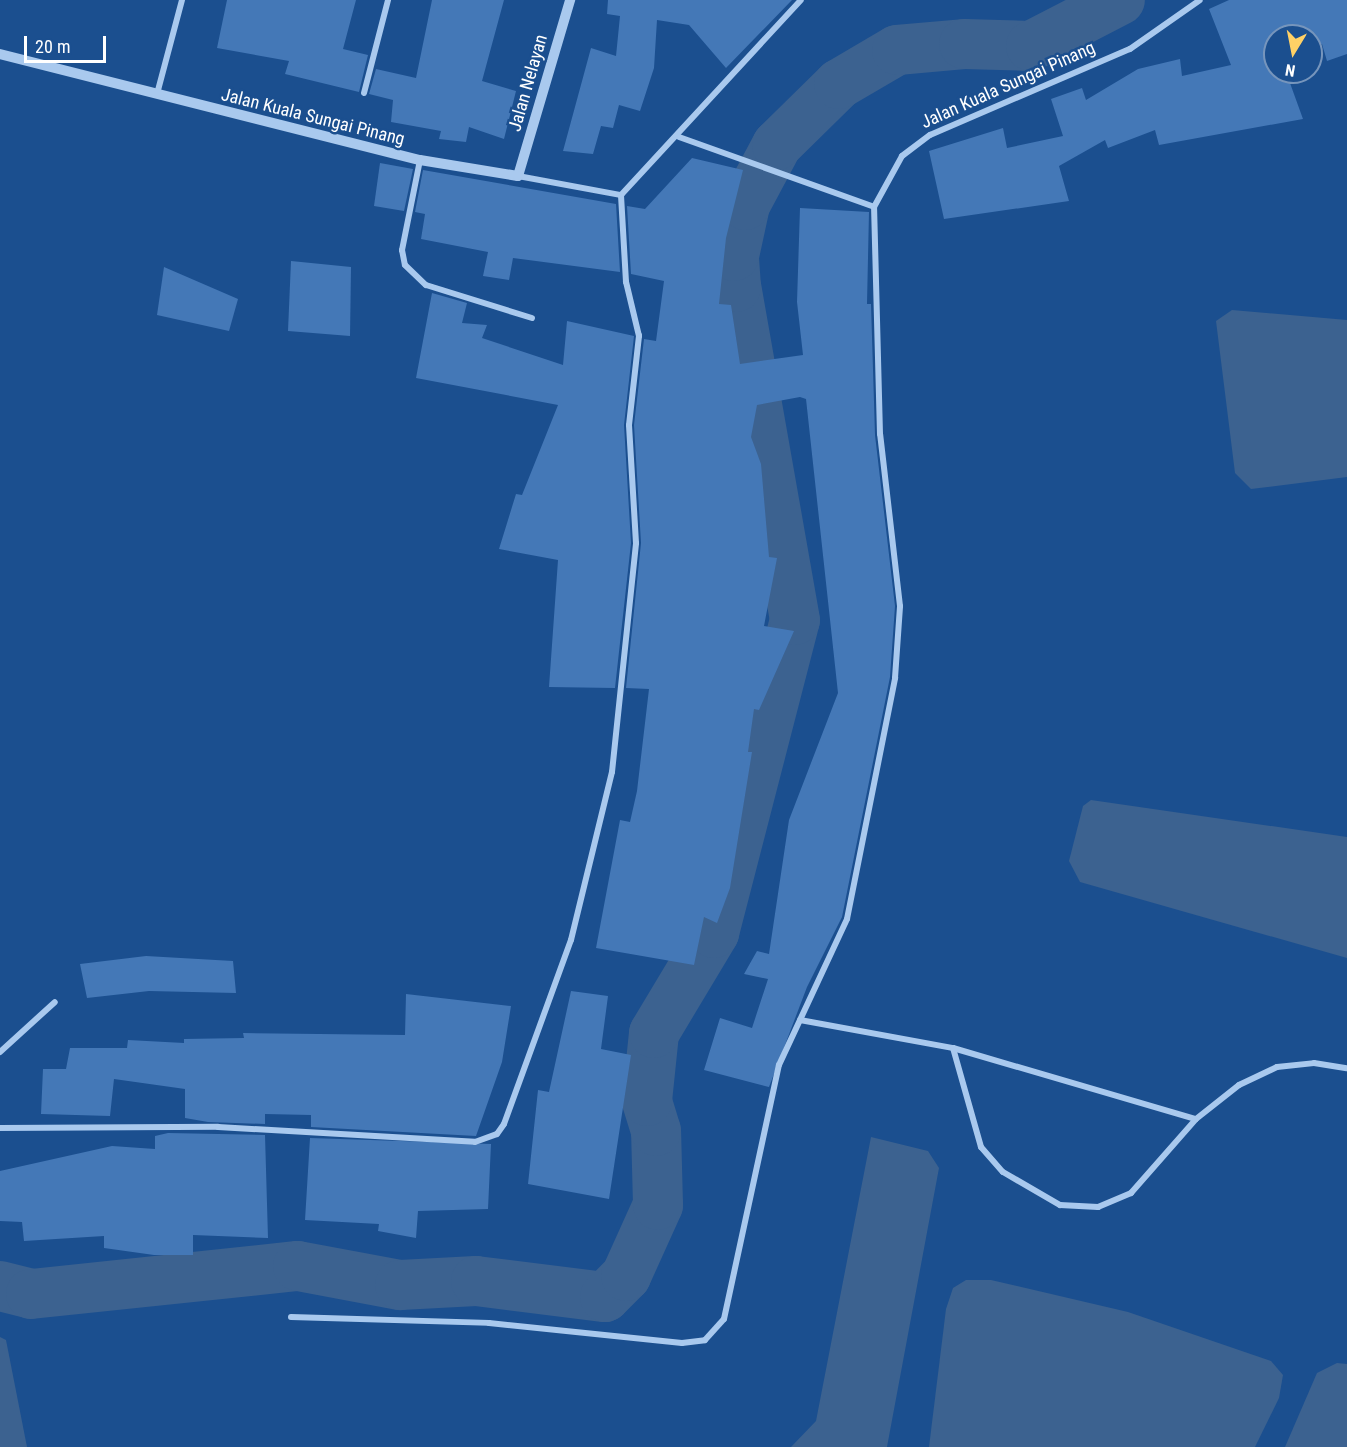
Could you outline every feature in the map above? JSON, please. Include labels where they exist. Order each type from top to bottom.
[{"type":"street","points":[[157,95],[182,0]]},
{"type":"street","points":[[364,93],[388,0]]},
{"type":"street","name":"Jalan Nelayan","points":[[518,176],[570,0]]},
{"type":"street","points":[[0,1128],[218,1128],[475,1142],[497,1134],[504,1124],[571,940],[603,825],[613,760],[635,562],[629,425],[639,336],[626,282],[621,195],[680,137],[801,0]]},
{"type":"street","name":"Jalan Kuala Sungai Pinang","points":[[874,207],[902,156],[930,135],[1130,48],[1200,0]]},
{"type":"street","name":"Jalan Kuala Sungai Pinang","points":[[0,54],[420,160],[621,195]]},
{"type":"street","points":[[291,1317],[489,1323],[592,1336],[705,1340],[729,1309],[766,1109],[800,1020],[847,919],[899,637],[899,591],[880,434],[874,207],[680,137]]},
{"type":"street","points":[[420,160],[402,250],[405,265],[426,285],[532,318]]},
{"type":"street","points":[[0,1052],[55,1002]]},
{"type":"street","points":[[800,1020],[953,1048],[1196,1119]]},
{"type":"street","points":[[953,1048],[981,1148],[1003,1172],[1060,1205],[1098,1207],[1131,1193],[1196,1119],[1239,1085],[1277,1067],[1314,1063],[1347,1068]]},
{"type":"water","points":[[1232,310],[1347,320],[1347,477],[1251,489],[1235,473],[1216,321]]},
{"type":"water","points":[[1091,800],[1347,837],[1347,958],[1080,882],[1069,861],[1083,806]]},
{"type":"water","points":[[871,1137],[928,1151],[939,1168],[887,1447],[791,1447],[816,1421]]},
{"type":"water","points":[[966,1280],[991,1280],[1128,1312],[1271,1361],[1283,1375],[1279,1398],[1255,1447],[929,1447],[946,1309],[953,1288]]},
{"type":"water","points":[[0,1337],[6,1340],[27,1447],[0,1447]]},
{"type":"water","points":[[1337,1363],[1347,1364],[1347,1447],[1285,1447],[1317,1373]]},
{"type":"building","points":[[227,0],[356,0],[343,49],[368,55],[359,92],[285,74],[289,61],[217,48]]},
{"type":"building","points":[[432,0],[504,0],[482,81],[516,91],[504,139],[469,127],[466,142],[439,139],[441,131],[391,122],[393,100],[369,94],[376,69],[416,78]]},
{"type":"building","points":[[608,0],[792,0],[726,68],[689,25],[657,20],[654,68],[640,111],[619,105],[613,128],[601,126],[593,154],[563,151],[591,48],[616,56],[620,16],[607,14]]},
{"type":"building","points":[[1229,0],[1347,0],[1347,54],[1327,61],[1323,47],[1323,24],[1263,24],[1263,84],[1290,84],[1303,119],[1159,145],[1155,130],[1108,148],[1105,140],[1059,166],[1069,201],[944,219],[929,151],[1003,128],[1007,148],[1063,136],[1051,99],[1082,88],[1086,100],[1138,69],[1180,59],[1182,76],[1231,65],[1209,9]]},
{"type":"building","points":[[692,158],[743,170],[726,238],[719,304],[731,305],[740,364],[803,355],[797,302],[800,208],[869,212],[867,304],[871,304],[875,435],[895,606],[890,677],[842,917],[807,987],[769,1087],[704,1070],[720,1018],[752,1028],[768,979],[744,974],[757,951],[769,954],[789,820],[838,693],[806,399],[800,397],[757,405],[751,437],[761,464],[769,557],[777,558],[764,626],[794,631],[759,710],[754,709],[748,752],[752,752],[730,888],[717,923],[704,917],[694,965],[596,948],[620,820],[630,822],[637,791],[649,689],[626,688],[641,543],[634,425],[644,339],[656,341],[664,281],[631,274],[627,206],[645,209]]},
{"type":"building","points":[[380,163],[413,169],[404,211],[374,206]]},
{"type":"building","points":[[423,170],[616,204],[620,272],[513,258],[509,280],[483,276],[488,252],[421,239],[425,214],[415,212]]},
{"type":"building","points":[[291,261],[351,267],[350,336],[288,331]]},
{"type":"building","points":[[164,267],[238,299],[229,331],[157,315]]},
{"type":"building","points":[[432,293],[467,303],[462,323],[487,325],[482,338],[563,365],[567,321],[634,336],[624,425],[631,543],[615,688],[549,687],[558,560],[499,549],[516,494],[522,495],[558,405],[416,378]]},
{"type":"building","points":[[146,956],[233,961],[236,993],[149,991],[87,998],[80,964]]},
{"type":"building","points":[[571,991],[608,996],[601,1049],[631,1055],[609,1199],[528,1184],[538,1090],[549,1092]]},
{"type":"building","points":[[406,994],[511,1006],[502,1062],[476,1136],[311,1127],[311,1115],[265,1114],[265,1124],[208,1122],[185,1118],[185,1089],[114,1079],[110,1116],[41,1114],[43,1069],[66,1069],[70,1048],[127,1048],[128,1040],[184,1043],[184,1039],[244,1038],[243,1033],[405,1035]]},
{"type":"building","points":[[168,1133],[265,1135],[268,1238],[193,1235],[193,1255],[154,1255],[104,1248],[104,1236],[24,1241],[22,1222],[0,1221],[0,1171],[112,1146],[155,1149],[155,1136]]},
{"type":"building","points":[[310,1138],[491,1144],[488,1209],[418,1211],[416,1238],[378,1231],[379,1224],[305,1220]]},
{"type":"waterway","points":[[0,1286],[31,1294],[298,1266],[400,1285],[476,1281],[605,1297],[626,1276],[658,1205],[656,1131],[647,1101],[654,1033],[714,933],[795,620],[736,287],[734,256],[745,205],[777,145],[839,84],[897,50],[964,44],[1031,46],[1120,0]]}]
